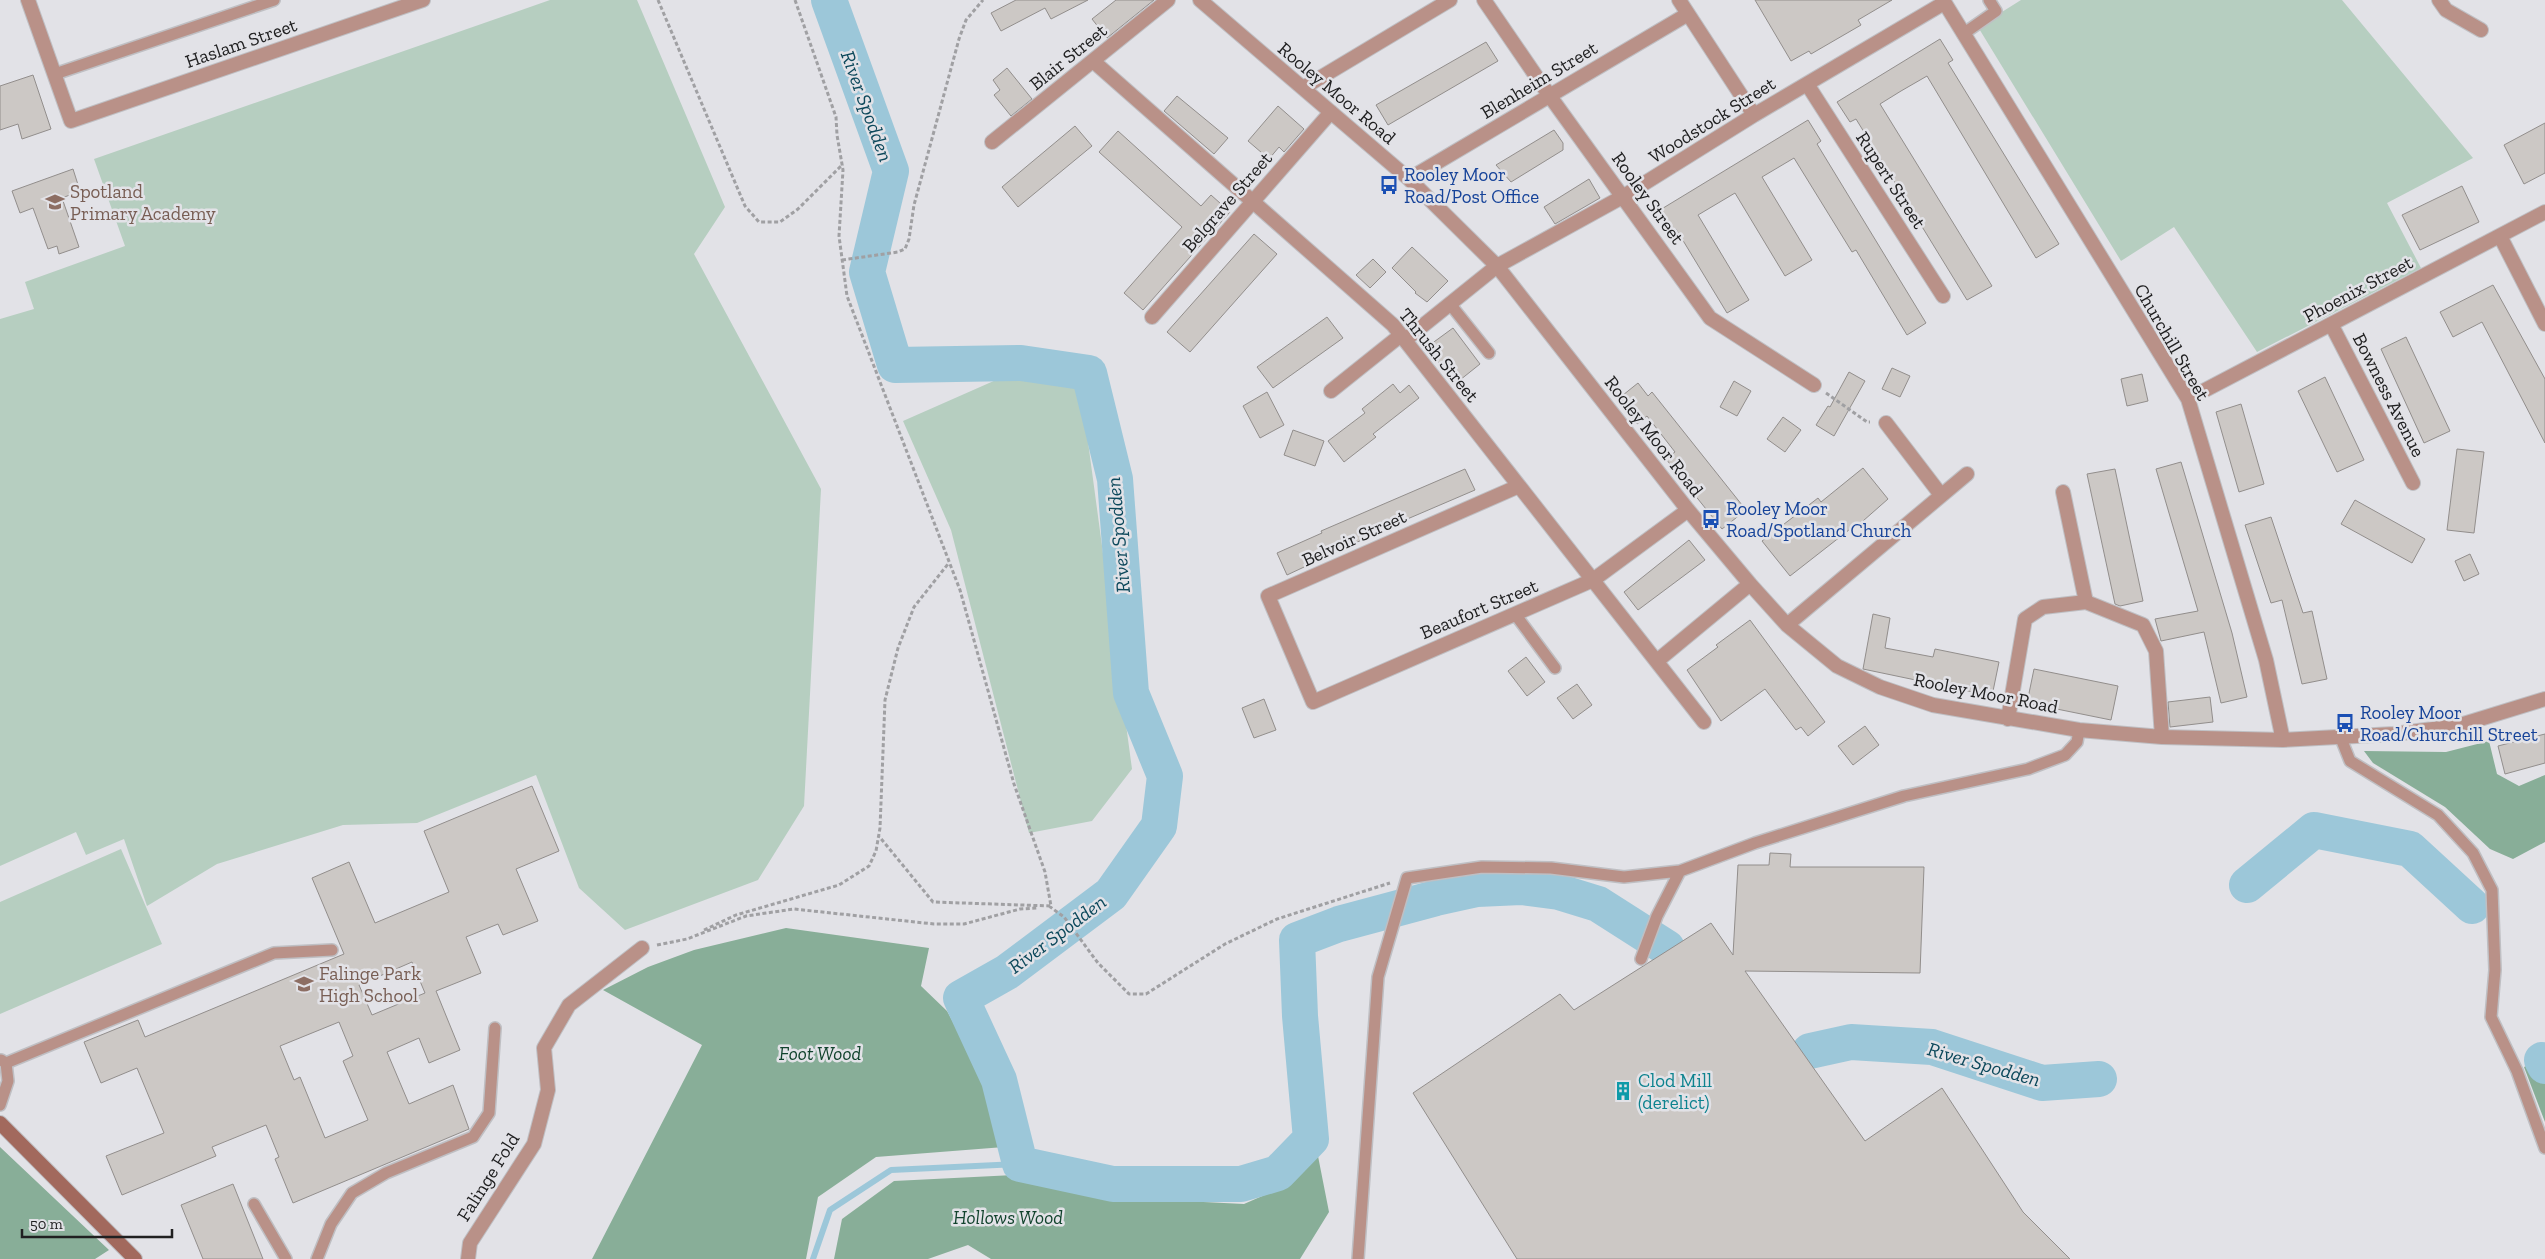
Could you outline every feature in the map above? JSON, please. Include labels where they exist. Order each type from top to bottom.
[{"type":"main road","points":[[0,1122],[130,1257]]},
{"type":"street","points":[[28,0],[55,74]]},
{"type":"street","name":"Haslam Street","points":[[55,74],[71,121],[395,5],[423,0]]},
{"type":"street","name":"Blair Street","points":[[992,142],[1168,0]]},
{"type":"street","points":[[1304,88],[1450,0]]},
{"type":"street","name":"Rooley Street","points":[[1484,0],[1548,95],[1624,196],[1710,318],[1814,385]]},
{"type":"street","points":[[1679,0],[1754,115]]},
{"type":"street","points":[[2438,0],[2446,10],[2481,30]]},
{"type":"street","name":"Rooley Moor Road","points":[[1205,1],[1409,179],[1497,266],[1688,510],[1750,584],[1787,626],[1836,666],[1880,687],[1933,705],[2079,730],[2162,737],[2283,740],[2394,734],[2457,726],[2545,699]]},
{"type":"street","name":"Churchill Street","points":[[1944,1],[2188,399],[2266,660],[2283,740]]},
{"type":"street","name":"Woodstock Street","points":[[1331,391],[1450,304],[1497,266],[1624,196],[1754,115],[1944,1]]},
{"type":"street","name":"Blenheim Street","points":[[1409,179],[1548,95],[1688,14]]},
{"type":"street","name":"Thrush Street","points":[[1093,61],[1393,325],[1704,722]]},
{"type":"street","name":"Rupert Street","points":[[1807,84],[1943,296]]},
{"type":"street","name":"Belgrave Street","points":[[1152,317],[1331,112]]},
{"type":"street","name":"Phoenix Street","points":[[2188,399],[2545,212]]},
{"type":"street","points":[[2500,236],[2545,324]]},
{"type":"street","name":"Bowness Avenue","points":[[2331,324],[2413,483]]},
{"type":"street","points":[[1886,422],[1941,495]]},
{"type":"street","points":[[1787,626],[1967,474]]},
{"type":"street","name":"Belvoir Street","points":[[1296,661],[1268,596],[1519,486]]},
{"type":"street","points":[[2063,492],[2086,602]]},
{"type":"street","name":"Beaufort Street","points":[[1296,661],[1313,702],[1593,580],[1688,510]]},
{"type":"street","points":[[1657,661],[1750,584]]},
{"type":"street","points":[[2008,719],[2026,619],[2043,607],[2086,602],[2142,625],[2156,651],[2162,737]]},
{"type":"street","name":"Falinge Fold","points":[[468,1259],[470,1242],[534,1144],[548,1090],[544,1048],[569,1004],[642,948]]},
{"type":"lane","points":[[55,74],[274,0]]},
{"type":"lane","points":[[1964,34],[1996,11],[1989,0]]},
{"type":"lane","points":[[1450,304],[1489,353]]},
{"type":"lane","points":[[1516,614],[1555,668]]},
{"type":"lane","points":[[1358,1259],[1378,977],[1407,878],[1482,867],[1551,868],[1624,877],[1680,871],[1755,843],[1904,796],[2028,769],[2065,755],[2078,742],[2079,730]]},
{"type":"lane","points":[[2340,736],[2350,761],[2438,816],[2473,854],[2492,890],[2495,970],[2491,1017],[2517,1071],[2545,1148]]},
{"type":"lane","points":[[1641,959],[1657,916],[1680,871]]},
{"type":"lane","points":[[0,1105],[8,1081],[3,1061],[274,953],[332,950]]},
{"type":"lane","points":[[317,1259],[331,1224],[352,1193],[386,1173],[473,1137],[489,1114],[495,1028]]},
{"type":"lane","points":[[254,1204],[286,1259]]},
{"type":"path","points":[[658,0],[744,206],[758,222],[780,222],[798,209],[843,164]]},
{"type":"path","points":[[795,0],[836,117],[837,134],[843,164],[839,236],[847,296],[948,564],[960,590],[1014,784],[1045,872],[1052,906],[1064,917],[1098,963],[1129,994],[1146,994],[1179,975],[1224,944],[1277,919],[1407,878]]},
{"type":"path","points":[[842,260],[898,252],[904,249],[909,239],[914,205],[959,38],[966,20],[983,0]]},
{"type":"path","points":[[1814,385],[1867,422],[1886,422]]},
{"type":"path","points":[[687,939],[736,915],[839,885],[855,877],[869,866],[876,851],[878,835],[885,700],[896,657],[914,607],[948,564]]},
{"type":"path","points":[[878,835],[933,902],[1052,906]]},
{"type":"path","points":[[642,948],[687,939],[746,916],[794,909],[934,924],[964,924],[1020,909],[1052,906]]},
{"type":"green space","points":[[550,0],[637,0],[725,207],[694,254],[821,489],[804,806],[758,880],[625,930],[579,888],[536,775],[417,823],[343,825],[217,864],[147,906],[124,839],[86,855],[76,832],[0,866],[0,319],[34,309],[25,282],[125,246],[94,159]]},
{"type":"green space","points":[[2021,0],[2342,0],[2473,158],[2387,203],[2421,268],[2257,352],[2174,227],[2121,261],[1978,27]]},
{"type":"green space","points":[[1079,375],[1132,769],[1092,821],[1029,833],[951,530],[903,421],[1005,376]]},
{"type":"green space","points":[[2489,741],[2497,774],[2519,786],[2545,775],[2545,842],[2513,859],[2490,849],[2445,807],[2373,763],[2364,751],[2446,752]]},
{"type":"green space","points":[[121,849],[162,944],[0,1014],[0,902]]},
{"type":"green space","name":"Foot Wood","points":[[786,928],[929,948],[921,986],[947,1011],[976,1064],[1004,1147],[876,1157],[818,1197],[806,1259],[592,1259],[702,1045],[603,990],[648,967],[694,950]]},
{"type":"green space","points":[[2537,1061],[2545,1079],[2545,1122],[2524,1067]]},
{"type":"green space","points":[[0,1147],[109,1250],[95,1259],[0,1259]]},
{"type":"green space","name":"Hollows Wood","points":[[1317,1151],[1329,1212],[1300,1259],[991,1259],[968,1245],[928,1259],[834,1259],[842,1219],[894,1181],[1014,1175],[1102,1197],[1244,1204],[1283,1187]]},
{"type":"building","points":[[1016,0],[1088,0],[1051,19],[1045,8],[1001,31],[991,13]]},
{"type":"building","points":[[1116,0],[1154,0],[1107,38],[1092,19]]},
{"type":"building","points":[[1755,0],[1892,0],[1858,20],[1861,25],[1811,54],[1809,51],[1791,61]]},
{"type":"building","points":[[1940,39],[1953,60],[1948,63],[2059,244],[2036,258],[1927,76],[1901,91],[1880,104],[1992,286],[1967,300],[1856,119],[1850,122],[1837,102]]},
{"type":"building","points":[[1486,42],[1498,61],[1388,125],[1376,105]]},
{"type":"building","points":[[1007,68],[1032,99],[1011,116],[994,95],[1000,90],[993,80]]},
{"type":"building","points":[[33,75],[51,129],[22,139],[18,124],[0,130],[0,86]]},
{"type":"building","points":[[1177,96],[1228,138],[1214,154],[1164,111]]},
{"type":"building","points":[[1278,106],[1304,129],[1284,152],[1279,147],[1269,159],[1248,141]]},
{"type":"building","points":[[1808,120],[1821,141],[1817,144],[1926,323],[1907,335],[1856,250],[1852,252],[1794,158],[1762,177],[1812,260],[1785,276],[1735,193],[1698,215],[1749,300],[1727,313],[1676,229],[1668,234],[1655,213]]},
{"type":"building","points":[[2545,123],[2545,173],[2524,184],[2504,145]]},
{"type":"building","points":[[1075,126],[1092,146],[1018,207],[1002,187]]},
{"type":"building","points":[[1554,130],[1563,143],[1563,150],[1511,182],[1496,165]]},
{"type":"building","points":[[1118,131],[1201,206],[1211,195],[1230,212],[1143,310],[1124,293],[1182,227],[1099,152]]},
{"type":"building","points":[[73,169],[80,191],[62,198],[79,247],[59,254],[57,246],[48,249],[33,208],[20,213],[12,191]]},
{"type":"building","points":[[1589,179],[1600,198],[1555,224],[1544,207]]},
{"type":"building","points":[[2462,186],[2479,222],[2420,250],[2402,215]]},
{"type":"building","points":[[1254,234],[1277,254],[1190,352],[1167,332]]},
{"type":"building","points":[[1412,247],[1448,281],[1427,302],[1415,293],[1392,268]]},
{"type":"building","points":[[1373,259],[1386,272],[1370,288],[1356,275]]},
{"type":"building","points":[[2493,285],[2545,379],[2545,443],[2482,322],[2453,337],[2440,312]]},
{"type":"building","points":[[1327,317],[1343,338],[1273,388],[1257,367]]},
{"type":"building","points":[[1453,328],[1480,364],[1455,384],[1427,347]]},
{"type":"building","points":[[2406,337],[2450,431],[2424,443],[2381,349]]},
{"type":"building","points":[[1892,368],[1910,376],[1900,397],[1882,389]]},
{"type":"building","points":[[1849,372],[1865,381],[1834,436],[1816,425],[1828,406],[1830,407]]},
{"type":"building","points":[[2142,374],[2148,401],[2127,406],[2121,379]]},
{"type":"building","points":[[2325,377],[2364,460],[2337,472],[2298,391]]},
{"type":"building","points":[[1734,381],[1751,391],[1737,416],[1720,407]]},
{"type":"building","points":[[1638,383],[1648,396],[1652,392],[1746,510],[1722,529],[1666,459],[1675,452],[1647,416],[1637,424],[1618,399]]},
{"type":"building","points":[[1393,384],[1400,393],[1409,385],[1419,398],[1373,434],[1376,437],[1344,462],[1328,441],[1365,413],[1362,409]]},
{"type":"building","points":[[1267,392],[1284,425],[1260,438],[1243,406]]},
{"type":"building","points":[[2241,404],[2264,484],[2239,492],[2216,412]]},
{"type":"building","points":[[1783,417],[1801,430],[1785,452],[1767,439]]},
{"type":"building","points":[[1293,430],[1324,441],[1315,466],[1284,455]]},
{"type":"building","points":[[2457,449],[2484,452],[2474,533],[2447,530]]},
{"type":"building","points":[[2181,462],[2232,633],[2247,697],[2221,703],[2204,632],[2161,641],[2155,619],[2198,611],[2156,469]]},
{"type":"building","points":[[1863,468],[1888,499],[1855,528],[1854,526],[1790,576],[1762,541],[1818,498],[1821,502]]},
{"type":"building","points":[[1465,469],[1475,490],[1398,523],[1287,575],[1277,553],[1322,533],[1321,531]]},
{"type":"building","points":[[2115,469],[2143,601],[2120,606],[2115,604],[2087,474]]},
{"type":"building","points":[[2355,500],[2425,539],[2412,563],[2341,524]]},
{"type":"building","points":[[2271,517],[2303,613],[2312,611],[2327,679],[2302,684],[2282,600],[2271,603],[2245,525]]},
{"type":"building","points":[[1689,540],[1705,560],[1638,610],[1624,592]]},
{"type":"building","points":[[2470,554],[2479,574],[2464,581],[2455,561]]},
{"type":"building","points":[[1873,614],[1890,618],[1885,648],[1933,657],[1935,649],[1999,662],[1992,696],[1863,669]]},
{"type":"building","points":[[1750,620],[1825,722],[1808,736],[1801,727],[1796,730],[1765,689],[1721,721],[1687,670],[1718,647],[1716,645]]},
{"type":"building","points":[[1526,657],[1545,682],[1527,696],[1508,671]]},
{"type":"building","points":[[2034,669],[2118,686],[2111,720],[2027,703]]},
{"type":"building","points":[[1577,684],[1592,705],[1573,719],[1557,698]]},
{"type":"building","points":[[2210,697],[2213,722],[2170,727],[2168,702]]},
{"type":"building","points":[[1264,699],[1276,730],[1254,738],[1242,708]]},
{"type":"building","points":[[1865,726],[1879,745],[1853,765],[1838,746]]},
{"type":"building","points":[[2545,734],[2545,763],[2505,774],[2498,746]]},
{"type":"building","points":[[532,786],[559,851],[516,869],[538,921],[503,935],[498,924],[466,937],[481,973],[436,991],[460,1050],[429,1063],[419,1038],[387,1052],[409,1104],[453,1085],[469,1129],[293,1203],[275,1159],[279,1157],[266,1125],[212,1147],[216,1156],[122,1195],[106,1156],[164,1133],[137,1068],[101,1083],[84,1042],[138,1020],[145,1037],[344,954],[312,878],[349,862],[375,923],[449,892],[424,831]],"holes":[[[412,962],[425,993],[372,1015],[359,985]],[[339,1022],[353,1056],[343,1061],[368,1120],[325,1138],[300,1077],[294,1080],[280,1046]]]},
{"type":"building","name":"Clod Mill (derelict)","points":[[1770,853],[1791,854],[1790,867],[1924,867],[1920,973],[1745,971],[1865,1141],[1942,1088],[2023,1212],[2070,1259],[1517,1259],[1413,1093],[1560,994],[1574,1010],[1711,923],[1733,955],[1738,865],[1769,865]]},
{"type":"building","points":[[233,1184],[263,1259],[203,1259],[181,1205]]},
{"type":"waterway","name":"River Spodden","points":[[829,0],[891,171],[867,272],[895,365],[1021,363],[1089,373],[1115,479],[1131,693],[1165,776],[1159,826],[1111,894],[1007,972],[961,998],[999,1080],[1020,1164],[1113,1184],[1241,1184],[1278,1173],[1311,1139],[1300,1016],[1297,940],[1339,924],[1477,889],[1521,887],[1559,892],[1598,904],[1667,948]]},
{"type":"waterway","name":"River Spodden","points":[[2247,885],[2314,830],[2410,849],[2472,906]]},
{"type":"waterway","name":"River Spodden","points":[[1810,1051],[1851,1042],[1932,1047],[2042,1083],[2099,1079]]},
{"type":"waterway","name":"River Spodden","points":[[2542,1060],[2545,1066]]},
{"type":"waterway","points":[[813,1259],[830,1210],[891,1170],[1020,1164]]},
{"type":"place","name":"Rooley Moor Road/Post Office","points":[[1389,185]]},
{"type":"place","name":"Spotland Primary Academy","points":[[55,202]]},
{"type":"place","name":"Rooley Moor Road/Spotland Church","points":[[1711,519]]},
{"type":"place","name":"Rooley Moor Road/Churchill Street","points":[[2345,723]]},
{"type":"place","name":"Falinge Park High School","points":[[304,984]]},
{"type":"place","name":"Clod Mill (derelict)","points":[[1623,1091]]}]
